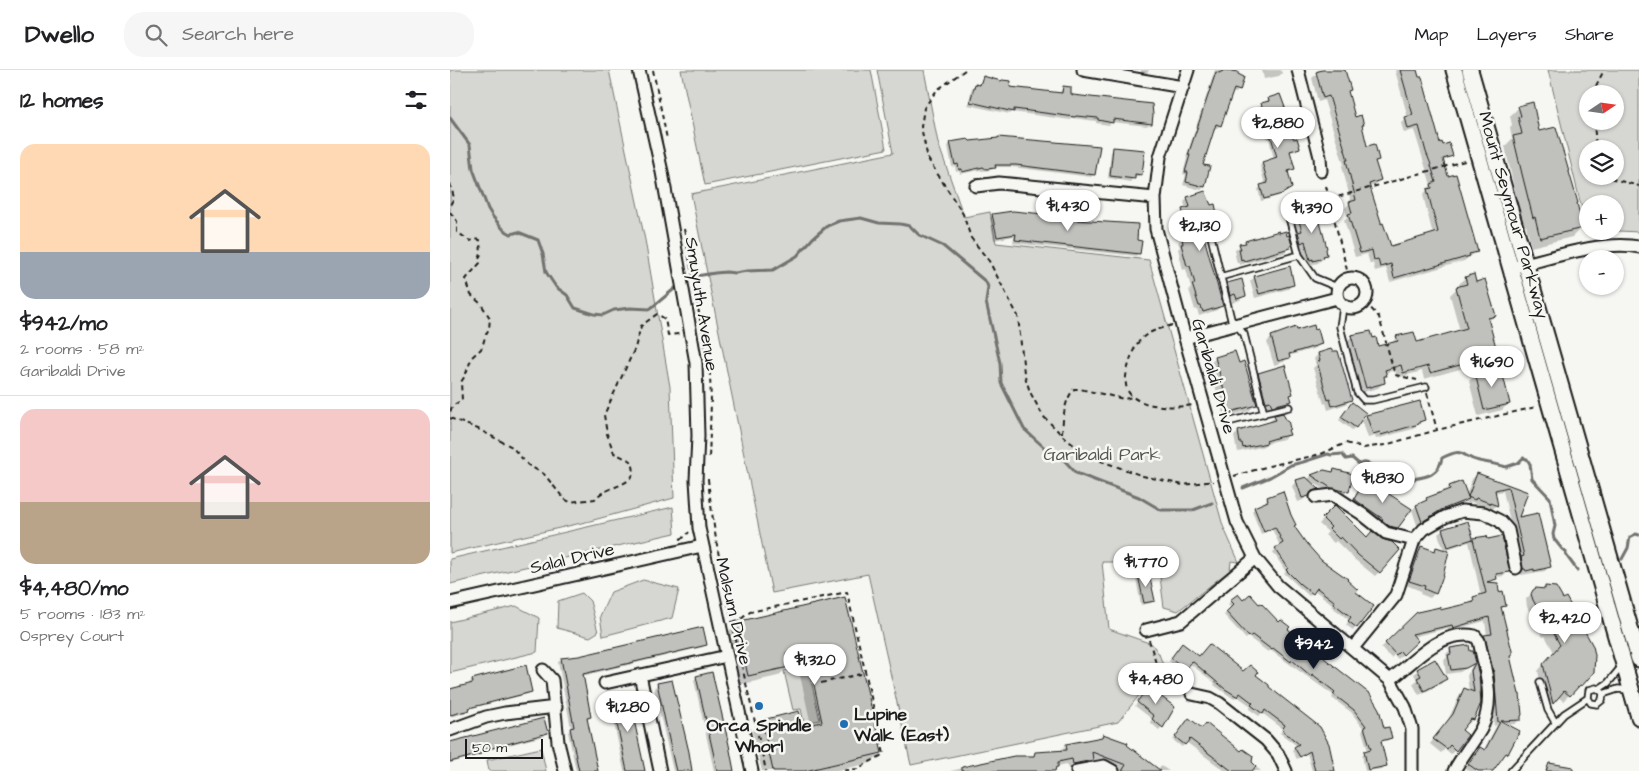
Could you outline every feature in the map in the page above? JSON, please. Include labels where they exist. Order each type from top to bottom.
[{"type":"main road","name":"Mount Seymour Parkway","points":[[1454,70],[1624,664],[1633,684],[1639,717]]},
{"type":"main road","name":"Mount Seymour Parkway","points":[[1470,70],[1638,656]]},
{"type":"street","name":"Smuyuth Avenue","points":[[639,70],[682,249],[698,390],[696,480],[702,546]]},
{"type":"street","points":[[1082,70],[1183,87]]},
{"type":"street","name":"Garibaldi Drive","points":[[1188,70],[1160,157],[1155,198],[1156,229],[1184,338],[1237,522],[1255,558],[1278,586],[1390,680],[1405,707],[1412,730],[1412,771]]},
{"type":"street","points":[[1298,70],[1320,157],[1321,171]]},
{"type":"street","points":[[976,186],[999,183],[1155,198]]},
{"type":"street","points":[[1510,268],[1610,245],[1639,247]]},
{"type":"street","points":[[1349,278],[1356,278],[1366,288],[1365,302],[1359,307],[1351,309],[1339,297],[1342,281],[1349,278]]},
{"type":"street","points":[[1184,338],[1237,326],[1339,297]]},
{"type":"street","points":[[1316,497],[1333,495],[1386,533],[1414,540]]},
{"type":"street","points":[[1353,648],[1396,595],[1414,540],[1424,530],[1444,517],[1462,511],[1484,514],[1500,521],[1508,530],[1516,568]]},
{"type":"street","name":"Salal Drive","points":[[450,603],[702,546]]},
{"type":"street","name":"Malsum Drive","points":[[702,546],[752,771]]},
{"type":"street","points":[[1146,630],[1181,621],[1255,558]]},
{"type":"street","points":[[1390,680],[1429,647],[1451,638],[1469,635],[1474,636],[1479,641],[1489,690],[1488,709],[1482,728],[1454,771]]},
{"type":"street","points":[[604,683],[727,656]]},
{"type":"street","points":[[543,670],[552,680],[558,742],[565,771]]},
{"type":"street","points":[[640,676],[660,771]]},
{"type":"street","points":[[1192,694],[1210,698],[1219,703],[1266,740],[1278,754],[1286,771]]},
{"type":"street","points":[[450,730],[486,717],[556,707]]},
{"type":"street","points":[[1077,771],[1104,766],[1113,771]]},
{"type":"lane","points":[[1286,206],[1299,255],[1316,278],[1339,297],[1340,327],[1357,392],[1364,400],[1373,400],[1426,388]]},
{"type":"lane","points":[[1208,224],[1230,319],[1244,334],[1264,414]]},
{"type":"lane","points":[[1220,277],[1299,255]]},
{"type":"lane","points":[[1232,421],[1288,407]]},
{"type":"lane","points":[[1601,692],[1624,664]]},
{"type":"lane","points":[[1540,682],[1548,710],[1556,722]]},
{"type":"lane","points":[[1601,692],[1633,684]]},
{"type":"lane","points":[[1511,771],[1564,714],[1588,698],[1590,690],[1596,688],[1601,692],[1602,700],[1597,704],[1591,703],[1588,698]]},
{"type":"path","points":[[965,70],[937,90],[924,108],[921,127],[928,159],[963,214],[971,238],[989,261],[1018,316],[1024,373],[1030,392],[1044,416],[1090,457],[1143,476],[1183,485],[1216,480]]},
{"type":"path","points":[[1596,85],[1604,70]]},
{"type":"path","points":[[1330,199],[1470,159]]},
{"type":"path","points":[[1624,182],[1639,186]]},
{"type":"path","points":[[450,184],[454,198],[450,205]]},
{"type":"path","points":[[1326,186],[1349,278]]},
{"type":"path","points":[[1286,206],[1329,196]]},
{"type":"path","points":[[450,212],[457,221],[457,232],[470,241],[480,240],[480,263],[466,279],[471,295],[481,304],[490,318],[489,329],[481,349],[472,357],[461,382],[462,400],[452,406],[450,412]]},
{"type":"path","points":[[682,249],[692,332],[710,375],[709,460]]},
{"type":"path","points":[[1365,302],[1379,317],[1395,374],[1424,382],[1437,430]]},
{"type":"path","points":[[450,418],[478,429],[512,447],[528,465],[544,474],[564,499],[570,502],[595,499],[598,494],[630,480],[634,472],[631,460],[614,453],[606,434],[604,416],[635,348],[641,326],[657,314],[665,318],[668,335],[692,332]]},
{"type":"path","points":[[1172,325],[1147,334],[1134,348],[1126,380],[1129,393],[1133,397],[1166,406],[1180,408],[1194,404]]},
{"type":"path","points":[[1062,434],[1063,417],[1068,399],[1074,389],[1080,388],[1124,399],[1133,397]]},
{"type":"path","points":[[1234,476],[1321,454],[1346,443],[1363,448],[1385,445],[1437,430],[1538,406]]},
{"type":"path","points":[[708,478],[712,524],[723,584],[766,771]]},
{"type":"path","points":[[733,622],[750,612],[847,592],[884,754],[857,769],[840,771]]},
{"type":"path","points":[[1146,630],[1157,666],[1180,685]]},
{"type":"path","points":[[821,683],[866,673]]},
{"type":"green space","points":[[450,70],[609,70],[645,240],[670,387],[674,498],[590,521],[450,553]]},
{"type":"green space","points":[[681,70],[871,70],[886,149],[705,185]]},
{"type":"green space","name":"Garibaldi Park","points":[[877,70],[924,70],[938,143],[964,217],[990,212],[996,243],[1149,260],[1223,526],[1239,562],[1231,561],[1230,570],[1178,611],[1164,607],[1158,562],[1102,562],[1109,629],[1152,644],[1159,654],[1163,665],[1118,722],[911,765],[868,574],[772,593],[691,194],[893,153]]},
{"type":"green space","points":[[1548,70],[1639,70],[1639,232],[1624,231],[1624,195],[1579,195],[1579,197]]},
{"type":"green space","points":[[673,507],[675,533],[450,584],[450,559]]},
{"type":"green space","points":[[643,580],[679,589],[672,618],[603,636],[600,616],[611,592]]},
{"type":"green space","points":[[582,593],[590,601],[598,632],[590,637],[557,628],[558,601]]},
{"type":"green space","points":[[516,606],[539,618],[537,652],[450,673],[450,622]]},
{"type":"green space","points":[[804,650],[820,720],[804,723],[801,709],[793,710],[784,671],[792,669],[788,654]]},
{"type":"green space","points":[[541,748],[546,771],[489,771],[487,760]]},
{"type":"building","points":[[1225,70],[1238,72],[1238,74],[1244,77],[1240,91],[1234,89],[1221,126],[1216,124],[1203,165],[1210,166],[1205,187],[1186,182],[1188,172],[1185,172],[1190,155],[1188,155],[1216,72],[1219,73]]},
{"type":"building","points":[[1322,70],[1345,70],[1351,90],[1348,91],[1355,117],[1361,115],[1367,146],[1375,144],[1379,160],[1375,161],[1381,180],[1369,184],[1381,224],[1383,223],[1391,246],[1438,232],[1427,189],[1432,188],[1431,184],[1436,182],[1419,126],[1408,129],[1405,117],[1413,115],[1400,70],[1417,70],[1419,77],[1422,77],[1440,143],[1442,142],[1443,145],[1449,143],[1453,156],[1443,159],[1448,176],[1456,174],[1478,252],[1394,278],[1391,264],[1380,267],[1378,259],[1374,260],[1372,250],[1360,253],[1348,214],[1352,213],[1349,202],[1356,200],[1346,160],[1348,160],[1329,96],[1323,98],[1316,72]]},
{"type":"building","points":[[983,76],[1001,81],[1011,81],[1010,87],[1062,93],[1063,86],[1071,87],[1071,94],[1073,95],[1152,104],[1152,124],[1113,119],[1113,123],[1098,120],[1098,118],[1014,109],[1014,112],[970,102],[975,84],[980,85]]},
{"type":"building","points":[[1280,94],[1287,113],[1291,134],[1294,139],[1297,138],[1300,148],[1290,151],[1295,169],[1288,171],[1292,188],[1282,194],[1264,199],[1260,185],[1268,183],[1262,162],[1277,157],[1261,103],[1269,101],[1268,98]]},
{"type":"building","points":[[1533,102],[1539,131],[1556,127],[1578,203],[1579,229],[1540,238],[1535,217],[1533,218],[1513,136],[1522,134],[1518,117],[1521,116],[1518,106]]},
{"type":"building","points":[[998,137],[1100,146],[1095,175],[1016,165],[995,165],[996,168],[986,169],[983,167],[962,172],[962,169],[959,170],[958,164],[955,165],[950,142]]},
{"type":"building","points":[[1113,147],[1145,150],[1142,175],[1135,174],[1135,179],[1110,176]]},
{"type":"building","points":[[1205,191],[1211,205],[1215,204],[1217,214],[1199,219],[1223,306],[1203,312],[1201,306],[1199,306],[1192,284],[1195,284],[1190,266],[1187,266],[1181,244],[1183,244],[1182,237],[1189,235],[1182,209],[1190,207],[1187,197]]},
{"type":"building","points":[[1309,208],[1310,210],[1314,209],[1316,215],[1318,215],[1327,248],[1327,255],[1323,256],[1324,258],[1313,261],[1313,259],[1310,260],[1305,241],[1301,243],[1298,232],[1302,231],[1297,214],[1300,213],[1299,211]]},
{"type":"building","points":[[1013,211],[1075,217],[1075,220],[1138,224],[1137,240],[1142,241],[1140,254],[1015,240],[1016,234],[997,237],[992,214]]},
{"type":"building","points":[[1279,231],[1279,233],[1286,231],[1287,236],[1289,235],[1292,245],[1290,248],[1244,261],[1243,259],[1241,260],[1239,244]]},
{"type":"building","points":[[1290,266],[1294,285],[1259,294],[1254,276]]},
{"type":"building","points":[[1474,274],[1476,282],[1485,279],[1496,316],[1488,318],[1497,351],[1474,357],[1475,361],[1430,373],[1428,366],[1403,373],[1401,365],[1385,370],[1387,376],[1384,376],[1385,383],[1366,388],[1351,335],[1371,331],[1373,338],[1376,337],[1378,346],[1398,341],[1396,336],[1414,332],[1417,342],[1467,328],[1456,287],[1467,284],[1465,277]]},
{"type":"building","points":[[1242,279],[1246,296],[1237,299],[1235,294],[1230,296],[1227,283]]},
{"type":"building","points":[[1314,325],[1315,330],[1318,329],[1322,344],[1289,354],[1290,358],[1278,361],[1271,336],[1296,327],[1297,330]]},
{"type":"building","points":[[1331,349],[1332,351],[1338,351],[1352,400],[1332,406],[1330,399],[1328,400],[1317,362],[1320,361],[1318,353]]},
{"type":"building","points":[[1235,351],[1239,363],[1244,361],[1257,405],[1230,412],[1215,357]]},
{"type":"building","points":[[1285,365],[1293,394],[1290,395],[1292,401],[1272,406],[1270,401],[1266,402],[1258,373]]},
{"type":"building","points":[[1501,367],[1510,404],[1484,410],[1475,373]]},
{"type":"building","points":[[1420,401],[1425,420],[1419,422],[1419,424],[1381,435],[1380,432],[1373,434],[1366,415]]},
{"type":"building","points":[[1352,402],[1366,413],[1356,428],[1341,417]]},
{"type":"building","points":[[1283,413],[1286,420],[1288,420],[1290,435],[1266,441],[1267,443],[1243,448],[1238,431],[1276,420],[1274,415]]},
{"type":"building","points":[[1334,469],[1353,474],[1349,492],[1331,488],[1311,475],[1324,470],[1333,472]]},
{"type":"building","points":[[1477,473],[1528,492],[1519,517],[1538,513],[1551,567],[1534,571],[1534,569],[1526,571],[1523,569],[1521,557],[1524,556],[1508,487],[1495,490],[1498,506],[1468,497]]},
{"type":"building","points":[[1306,477],[1319,489],[1312,491],[1309,496],[1302,498],[1296,480]]},
{"type":"building","points":[[1366,479],[1412,509],[1398,528],[1389,526],[1383,519],[1354,499]]},
{"type":"building","points":[[1462,481],[1469,499],[1441,510],[1422,522],[1416,505],[1427,500],[1426,498],[1450,489],[1449,486]]},
{"type":"building","points":[[1283,491],[1296,525],[1294,526],[1306,543],[1321,560],[1348,579],[1358,590],[1356,592],[1374,606],[1357,628],[1348,621],[1351,617],[1333,603],[1334,601],[1317,588],[1313,594],[1286,570],[1288,568],[1275,548],[1283,543],[1275,527],[1264,532],[1254,507],[1268,501],[1267,497]]},
{"type":"building","points":[[1335,505],[1367,537],[1372,531],[1382,539],[1392,542],[1400,550],[1380,573],[1358,555],[1341,537],[1339,539],[1329,529],[1331,527],[1322,518]]},
{"type":"building","points":[[1468,521],[1473,538],[1487,536],[1488,539],[1502,536],[1510,572],[1496,574],[1497,579],[1487,582],[1498,583],[1499,592],[1503,591],[1506,606],[1501,607],[1512,651],[1510,656],[1520,694],[1522,715],[1521,720],[1501,721],[1520,731],[1508,754],[1506,753],[1493,771],[1478,771],[1468,764],[1480,747],[1485,750],[1500,722],[1498,722],[1494,673],[1484,635],[1492,634],[1489,617],[1453,628],[1452,625],[1412,634],[1418,641],[1403,655],[1400,651],[1396,655],[1385,643],[1417,612],[1440,607],[1440,610],[1474,602],[1473,597],[1486,593],[1473,539],[1448,547],[1442,529]]},
{"type":"building","points":[[1421,546],[1435,551],[1436,547],[1449,551],[1436,594],[1424,589],[1425,586],[1409,581]]},
{"type":"building","points":[[1149,573],[1155,601],[1144,603],[1138,575]]},
{"type":"building","points":[[1545,586],[1556,587],[1563,599],[1566,597],[1593,646],[1595,655],[1594,672],[1582,686],[1580,685],[1570,696],[1564,691],[1553,704],[1543,664],[1560,645],[1552,630],[1550,631],[1531,594],[1536,588],[1545,589]]},
{"type":"building","points":[[1238,594],[1243,600],[1250,594],[1279,622],[1281,620],[1290,627],[1288,629],[1298,639],[1314,651],[1318,647],[1327,654],[1324,658],[1370,694],[1379,709],[1384,728],[1389,727],[1392,738],[1381,741],[1387,766],[1368,770],[1364,751],[1371,749],[1364,727],[1366,726],[1354,710],[1333,694],[1335,692],[1292,660],[1291,662],[1252,635],[1249,637],[1226,612],[1234,604],[1230,600]]},
{"type":"building","points":[[845,597],[882,753],[805,771],[773,771],[762,720],[799,711],[803,726],[822,722],[806,648],[786,653],[789,667],[748,676],[736,622]]},
{"type":"building","points":[[703,627],[707,645],[583,674],[591,717],[587,718],[598,771],[579,771],[570,728],[574,727],[561,658],[579,656]]},
{"type":"building","points":[[1182,643],[1199,656],[1209,644],[1243,671],[1250,665],[1258,672],[1256,675],[1269,687],[1320,727],[1329,744],[1335,771],[1315,771],[1310,751],[1300,757],[1294,747],[1299,744],[1282,730],[1285,725],[1265,710],[1263,714],[1240,693],[1238,697],[1225,689],[1192,661],[1186,670],[1171,658]]},
{"type":"building","points":[[1469,645],[1470,651],[1473,651],[1479,675],[1481,703],[1474,720],[1471,719],[1462,730],[1468,735],[1456,751],[1450,745],[1447,749],[1433,739],[1453,714],[1464,688],[1474,692],[1471,671],[1475,663],[1466,668],[1451,670],[1448,655],[1451,654],[1450,648]]},
{"type":"building","points":[[1435,659],[1447,679],[1424,691],[1417,678],[1421,676],[1417,669]]},
{"type":"building","points":[[526,665],[532,692],[469,708],[470,710],[450,715],[450,689],[473,683],[472,679]]},
{"type":"building","points":[[712,672],[734,771],[717,771],[696,676]]},
{"type":"building","points":[[672,680],[692,771],[676,771],[674,763],[657,683]]},
{"type":"building","points":[[1151,683],[1162,691],[1159,695],[1175,707],[1163,728],[1152,719],[1154,716],[1137,702]]},
{"type":"building","points":[[628,692],[645,771],[627,771],[611,696]]},
{"type":"building","points":[[544,718],[548,733],[481,751],[481,754],[450,762],[450,742]]},
{"type":"building","points":[[1189,718],[1202,728],[1206,723],[1241,751],[1243,749],[1253,756],[1252,762],[1256,766],[1252,771],[1232,771],[1190,739],[1185,745],[1175,737]]},
{"type":"building","points":[[1103,734],[1128,743],[1127,745],[1161,771],[1122,771],[1126,765],[1092,752],[1093,760],[1073,764],[1072,759],[1058,762],[1058,767],[1056,767],[1055,771],[962,771],[962,767],[1014,756],[1034,756],[1035,752],[1067,750],[1066,744],[1102,737]]},
{"type":"building","points":[[1549,763],[1573,767],[1573,771],[1546,771]]},
{"type":"waterway","points":[[450,118],[470,145],[473,169],[488,209],[493,217],[504,230],[511,234],[518,232],[538,240],[546,272],[556,287],[567,295],[575,308],[603,315],[614,310],[630,308],[650,309],[679,285]]},
{"type":"waterway","points":[[684,281],[696,276],[715,273],[773,270],[797,256],[827,226],[839,221],[861,218],[879,223],[910,226],[919,235],[943,246],[986,282],[988,287],[986,302],[1000,363],[1001,383],[1024,429],[1047,450],[1064,460],[1076,473],[1139,497],[1161,510],[1193,510],[1212,503]]},
{"type":"waterway","points":[[1243,488],[1270,477],[1291,465],[1328,454],[1342,454],[1346,459],[1352,458],[1359,464],[1370,464],[1391,481],[1429,475],[1437,469],[1442,458],[1455,453],[1506,467],[1518,463],[1523,458],[1527,459],[1530,464],[1532,479],[1550,498],[1555,526],[1554,539],[1566,552],[1566,555],[1577,570]]},
{"type":"waterway","points":[[1622,559],[1628,548],[1630,537],[1636,534],[1639,535]]},
{"type":"place","name":"Orca Spindle Whorl","points":[[759,706]]},
{"type":"place","name":"Lupine Walk (East)","points":[[844,724]]}]
